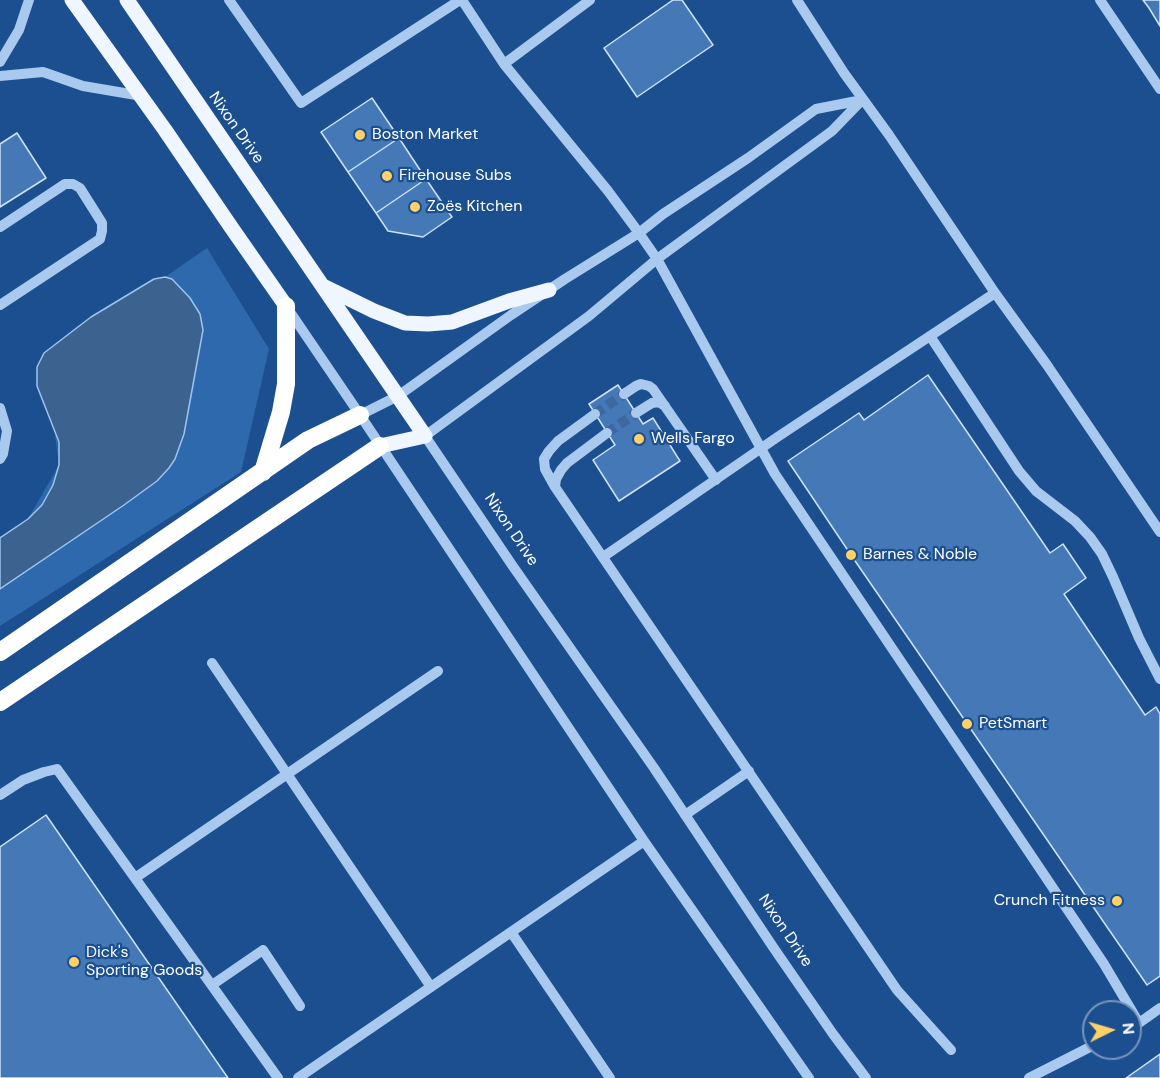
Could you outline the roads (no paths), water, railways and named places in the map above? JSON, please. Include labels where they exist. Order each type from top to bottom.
[{"type":"highway","points":[[263,472],[281,412],[286,384],[286,306]]},
{"type":"highway","points":[[0,652],[308,440],[360,415]]},
{"type":"highway","points":[[0,702],[380,446]]},
{"type":"main road","points":[[72,0],[142,96],[286,306]]},
{"type":"main road","name":"Nixon Drive","points":[[127,0],[425,436]]},
{"type":"main road","points":[[323,286],[374,311],[405,323],[428,324],[452,322],[509,301],[549,290]]},
{"type":"main road","points":[[380,446],[425,436]]},
{"type":"street","points":[[0,62],[19,30],[29,0]]},
{"type":"street","points":[[229,0],[301,103],[461,0],[504,64],[608,191],[657,259],[761,449],[790,497],[1104,963],[1122,1000]]},
{"type":"street","points":[[504,64],[590,0]]},
{"type":"street","points":[[797,0],[862,100],[889,135],[1160,532]]},
{"type":"street","points":[[1100,0],[1160,89]]},
{"type":"street","points":[[0,76],[43,72],[83,86],[142,96]]},
{"type":"street","points":[[360,415],[398,396],[511,315],[639,233],[816,109],[862,100]]},
{"type":"street","points":[[425,436],[589,316],[657,259],[832,131],[862,100]]},
{"type":"street","points":[[0,227],[65,184],[73,184],[80,188],[102,223],[100,239],[0,305]]},
{"type":"street","points":[[603,557],[995,293]]},
{"type":"street","points":[[286,306],[644,841],[809,1078]]},
{"type":"street","points":[[930,336],[1018,471],[1036,491],[1075,521],[1102,554],[1160,679]]},
{"type":"street","points":[[624,394],[641,384],[649,386],[669,411]]},
{"type":"street","points":[[636,413],[652,403],[664,404],[716,480]]},
{"type":"street","points":[[0,408],[7,430],[0,459]]},
{"type":"street","points":[[595,414],[558,441],[544,459],[545,469],[897,990],[951,1050]]},
{"type":"street","points":[[557,489],[556,479],[567,463],[608,433]]},
{"type":"street","name":"Nixon Drive","points":[[425,436],[654,768],[773,947],[866,1078]]},
{"type":"street","points":[[212,663],[431,987]]},
{"type":"street","points":[[135,878],[438,671]]},
{"type":"street","points":[[0,795],[22,780],[57,769],[278,1078]]},
{"type":"street","points":[[685,815],[749,771]]},
{"type":"street","points":[[298,1078],[644,841]]},
{"type":"street","points":[[511,932],[610,1078]]},
{"type":"street","points":[[212,986],[263,950],[300,1006]]},
{"type":"street","points":[[1142,1020],[1160,1008]]},
{"type":"street","points":[[1029,1078],[1082,1051]]},
{"type":"tunnel","points":[[595,414],[624,394]]},
{"type":"tunnel","points":[[607,433],[636,413]]},
{"type":"place","name":"Boston Market","points":[[360,135]]},
{"type":"place","name":"Firehouse Subs","points":[[387,176]]},
{"type":"place","name":"Zoës Kitchen","points":[[415,207]]},
{"type":"place","name":"Wells Fargo","points":[[639,439]]},
{"type":"place","name":"Barnes & Noble","points":[[851,555]]},
{"type":"place","name":"PetSmart","points":[[967,724]]},
{"type":"place","name":"Crunch Fitness","points":[[1117,901]]},
{"type":"place","name":"Dick's Sporting Goods","points":[[74,962]]}]
